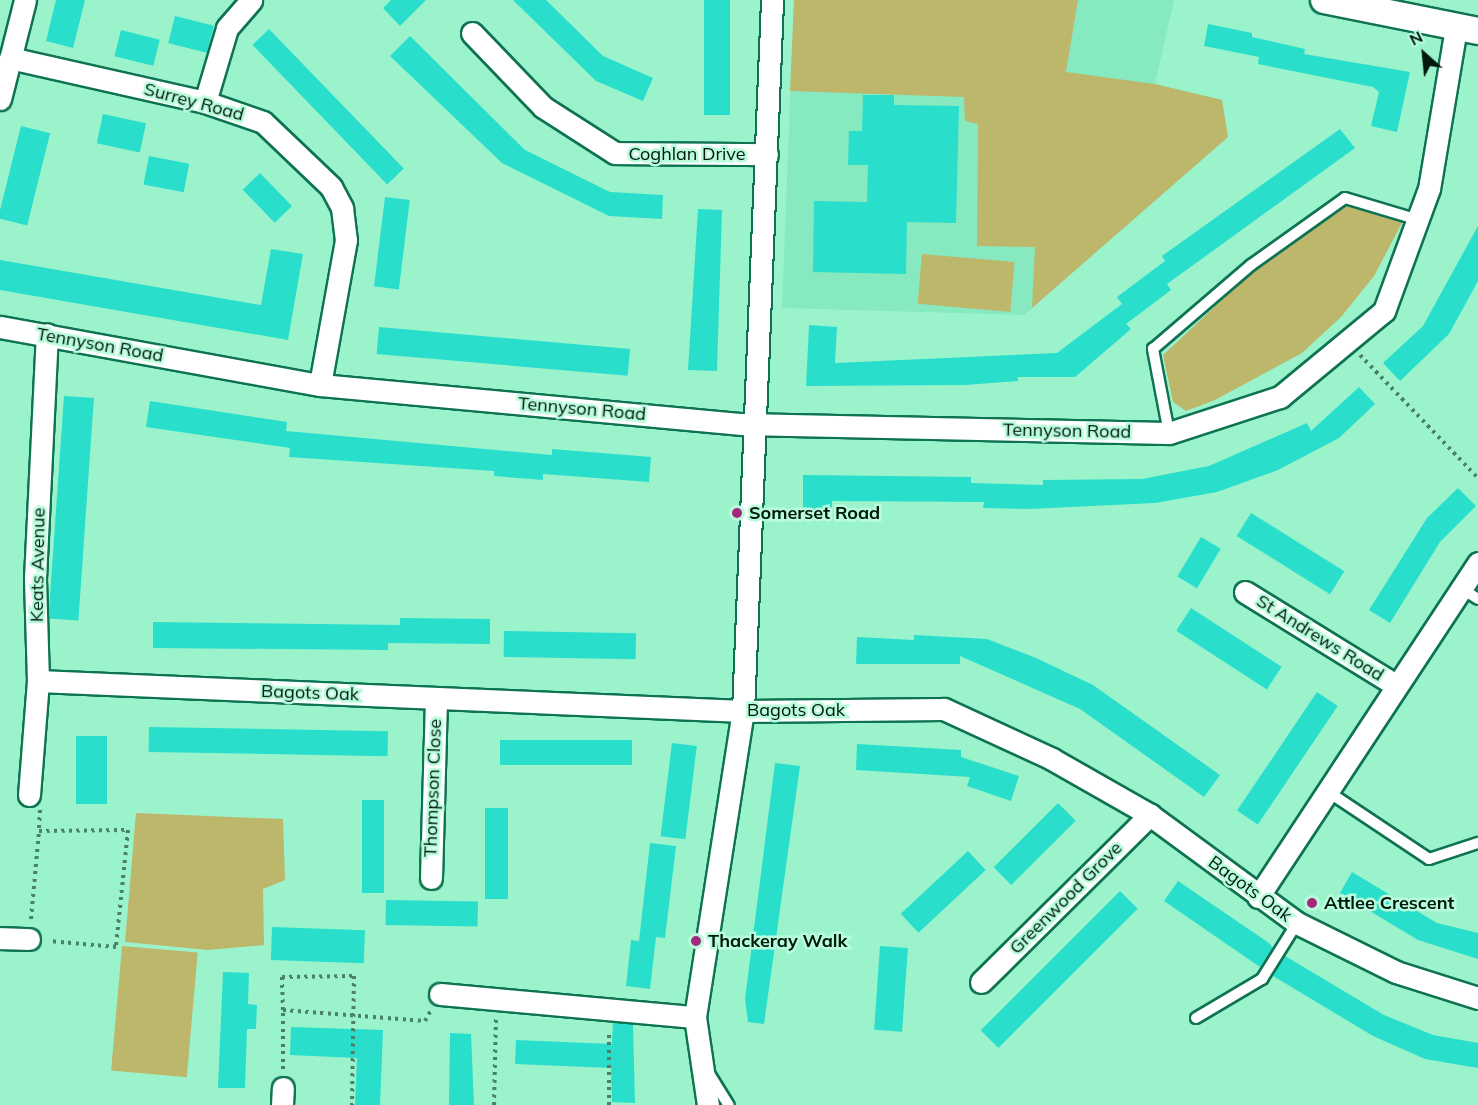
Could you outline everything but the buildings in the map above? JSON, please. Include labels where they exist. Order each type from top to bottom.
[{"type":"street","points":[[0,99],[25,0]]},
{"type":"street","points":[[205,102],[227,28],[251,0]]},
{"type":"street","points":[[708,1105],[698,1056],[695,1017],[743,711],[772,0]]},
{"type":"street","points":[[1324,0],[1467,29]]},
{"type":"street","name":"Tennyson Road","points":[[0,327],[320,385],[755,425],[1169,433],[1280,397],[1384,311],[1420,220],[1467,29]]},
{"type":"street","name":"Coghlan Drive","points":[[472,33],[543,107],[615,153],[767,154]]},
{"type":"street","name":"Surrey Road","points":[[10,58],[205,102],[263,122],[331,187],[342,208],[346,240],[320,385]]},
{"type":"street","name":"Keats Avenue","points":[[29,795],[38,681],[35,578],[47,334]]},
{"type":"street","points":[[1258,897],[1330,793],[1395,684],[1470,593],[1478,563]]},
{"type":"street","name":"St Andrews Road","points":[[1245,592],[1395,684]]},
{"type":"street","name":"Bagots Oak","points":[[38,681],[743,711],[944,709],[1052,759],[1150,815],[1258,897],[1297,923],[1396,972],[1478,998]]},
{"type":"street","name":"Thompson Close","points":[[431,878],[436,698]]},
{"type":"street","name":"Greenwood Grove","points":[[981,982],[1150,815]]},
{"type":"street","points":[[0,938],[29,939]]},
{"type":"street","points":[[440,994],[610,1005],[695,1017]]},
{"type":"lane","points":[[1169,433],[1153,349],[1251,265],[1345,198],[1420,220]]},
{"type":"lane","points":[[1330,793],[1429,858],[1478,843]]},
{"type":"lane","points":[[1196,1018],[1262,979],[1297,923]]},
{"type":"lane","points":[[698,1056],[729,1105]]},
{"type":"path","points":[[1348,343],[1478,478]]},
{"type":"path","points":[[29,795],[40,811],[29,939],[116,947],[128,830],[39,831]]},
{"type":"path","points":[[282,1096],[282,977],[354,976],[352,1105]]},
{"type":"path","points":[[283,1010],[425,1021],[440,994]]},
{"type":"path","points":[[494,1105],[496,999]]},
{"type":"path","points":[[609,1105],[610,1005]]},
{"type":"shaded area","points":[[794,0],[1174,0],[1155,84],[1222,100],[1228,137],[1024,315],[782,308]]},
{"type":"shaded area","points":[[794,0],[1078,0],[1066,72],[1155,84],[1222,100],[1228,137],[1032,308],[1035,247],[977,246],[978,124],[965,121],[964,97],[790,91]]},
{"type":"shaded area","points":[[1346,205],[1403,221],[1374,276],[1341,317],[1302,353],[1215,400],[1186,411],[1173,402],[1163,355],[1254,270]]},
{"type":"shaded area","points":[[922,254],[1015,262],[1010,312],[918,304]]},
{"type":"shaded area","points":[[136,813],[283,819],[285,880],[263,889],[264,945],[208,950],[125,942]]},
{"type":"shaded area","points":[[122,946],[198,953],[187,1077],[111,1071]]},
{"type":"place","name":"Somerset Road","points":[[737,513]]},
{"type":"place","name":"Attlee Crescent","points":[[1312,903]]},
{"type":"place","name":"Thackeray Walk","points":[[696,941]]}]
